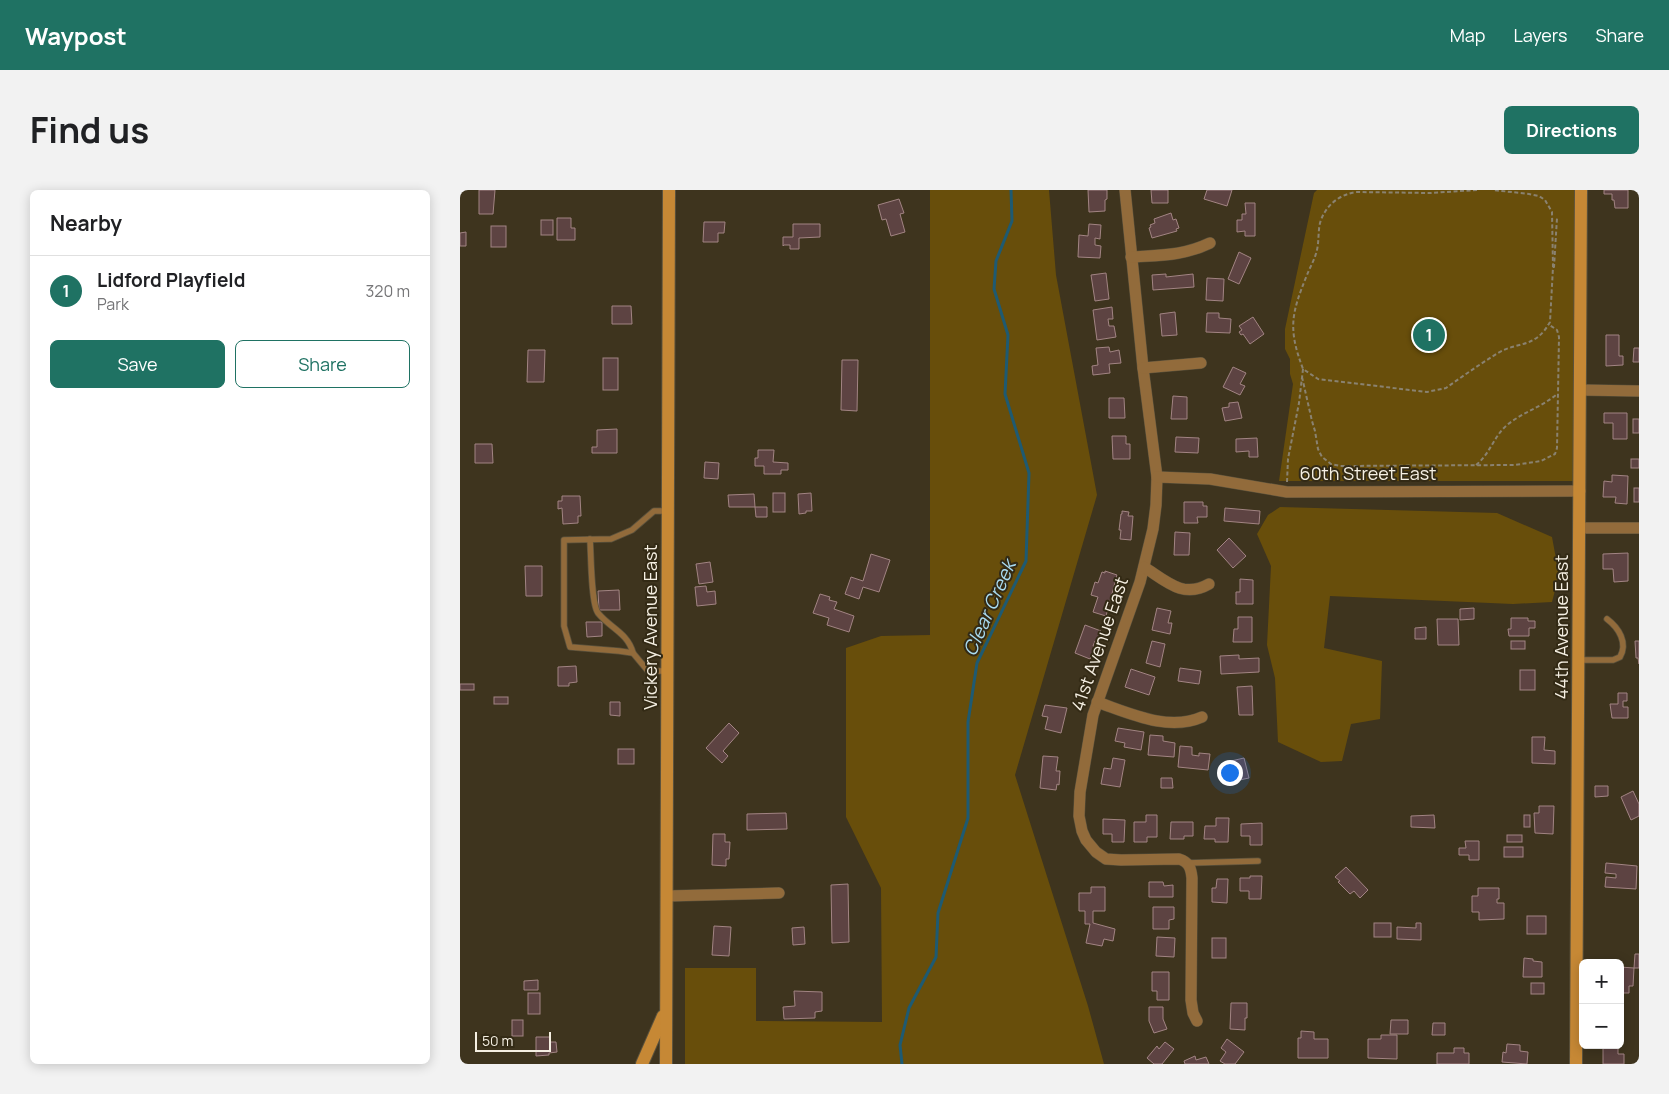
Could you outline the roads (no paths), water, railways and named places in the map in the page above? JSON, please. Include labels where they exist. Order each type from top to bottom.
[{"type":"street","name":"Vickery Avenue East","points":[[666,1064],[669,190]]},
{"type":"street","name":"41st Avenue East","points":[[1125,190],[1130,257],[1157,477],[1155,517],[1135,599],[1097,702],[1087,743],[1079,801],[1080,827],[1086,840],[1096,852],[1106,859],[1179,859],[1188,863]]},
{"type":"street","name":"44th Avenue East","points":[[1576,1064],[1581,190]]},
{"type":"street","points":[[1130,257],[1178,254],[1195,250],[1210,243]]},
{"type":"street","points":[[1143,368],[1201,363]]},
{"type":"street","points":[[1580,390],[1639,390]]},
{"type":"street","name":"60th Street East","points":[[1157,477],[1210,479],[1287,492],[1580,491]]},
{"type":"street","points":[[1580,528],[1639,528]]},
{"type":"street","points":[[1144,567],[1177,588],[1185,590],[1202,588],[1209,584]]},
{"type":"street","points":[[1097,702],[1142,717],[1161,721],[1190,721],[1202,716]]},
{"type":"street","points":[[1188,863],[1192,878],[1191,1000],[1193,1013],[1198,1022]]},
{"type":"street","points":[[666,896],[779,893]]},
{"type":"street","points":[[642,1064],[660,1025],[667,994]]},
{"type":"lane","points":[[633,653],[570,647],[564,626],[564,540],[611,539],[632,530],[654,511],[669,511]]},
{"type":"lane","points":[[590,539],[594,599],[597,612],[626,637],[631,644],[633,653],[648,671],[668,671]]},
{"type":"lane","points":[[1579,660],[1613,660],[1620,657],[1624,648],[1622,638],[1614,624],[1607,620]]},
{"type":"lane","points":[[1188,863],[1258,861]]},
{"type":"waterway","name":"Clear Creek","points":[[902,1064],[900,1045],[909,1008],[936,957],[938,913],[968,818],[968,722],[977,663],[1026,561],[1029,473],[1005,394],[1008,335],[994,289],[996,261],[1012,221],[1011,190]]},
{"type":"place","name":"Lidford Playfield","points":[[1429,335]]}]
